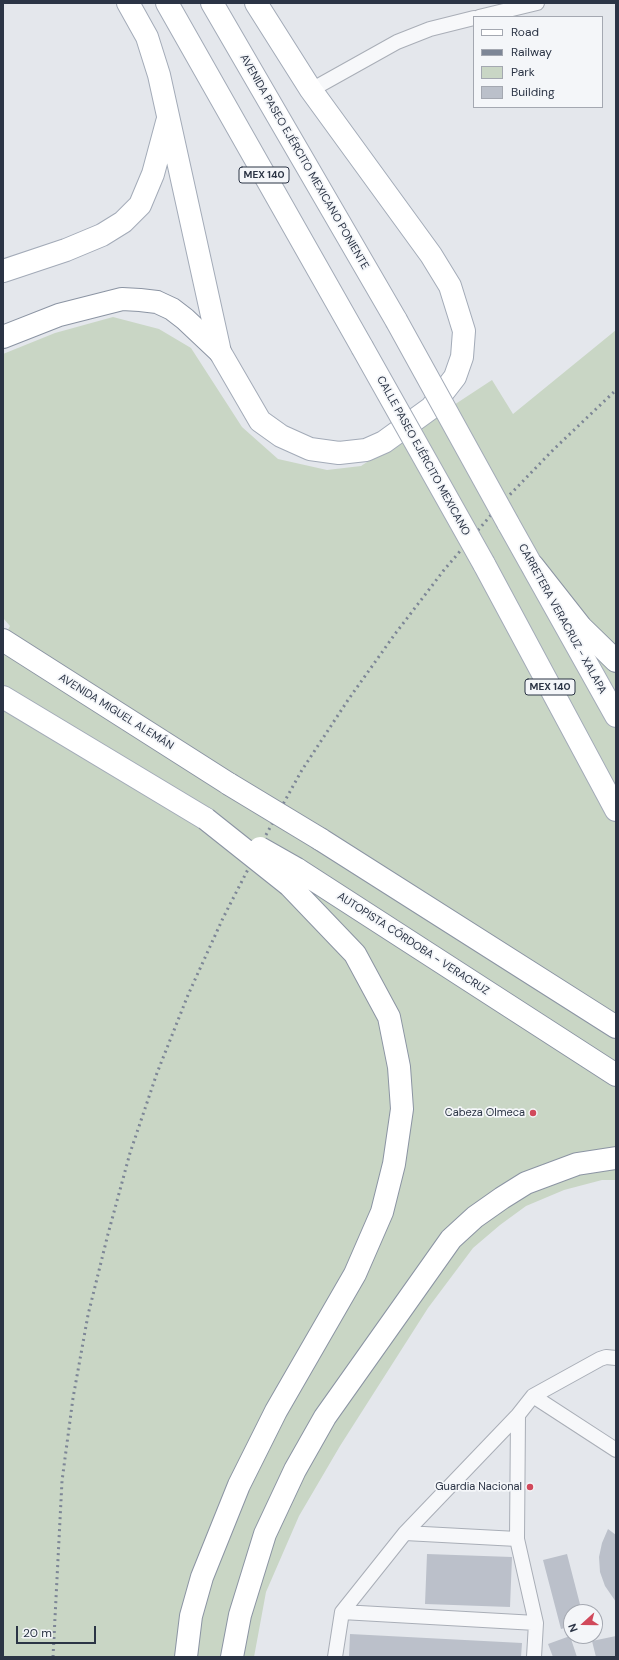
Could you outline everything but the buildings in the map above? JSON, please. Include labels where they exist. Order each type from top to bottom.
[{"type":"main road","points":[[128,3],[147,37],[159,75],[220,352]]},
{"type":"main road","name":"CALLE PASEO EJÉRCITO MEXICANO","points":[[167,3],[484,564],[616,810]]},
{"type":"main road","name":"AVENIDA PASEO EJÉRCITO MEXICANO PONIENTE","points":[[212,3],[396,320],[508,523]]},
{"type":"main road","points":[[3,337],[59,315],[122,299],[157,302],[172,309],[186,319],[220,352],[260,421],[282,436],[310,449],[339,454],[366,450],[384,442],[409,426],[431,408],[455,377],[462,357],[464,331],[450,286],[431,255],[311,90],[256,3]]},
{"type":"main road","points":[[3,271],[102,236],[123,222],[140,205],[154,174],[168,118]]},
{"type":"main road","name":"CARRETERA VERACRUZ - XALAPA","points":[[508,523],[616,716]]},
{"type":"main road","points":[[533,566],[581,627],[616,661]]},
{"type":"main road","name":"AVENIDA MIGUEL ALEMÁN","points":[[3,640],[616,1027]]},
{"type":"main road","name":"AUTOPISTA CÓRDOBA - VERACRUZ","points":[[3,697],[206,819],[293,877],[616,1075]]},
{"type":"main road","points":[[186,1657],[191,1616],[202,1577],[239,1485],[276,1411],[355,1274],[382,1212],[394,1164],[402,1109],[399,1067],[389,1017],[355,954],[293,877]]},
{"type":"main road","points":[[232,1657],[240,1615],[265,1534],[295,1470],[325,1417],[451,1240],[475,1217],[526,1183],[577,1164],[616,1158]]},
{"type":"lane","points":[[483,16],[537,3]]},
{"type":"lane","points":[[311,90],[397,42],[430,29],[473,18]]},
{"type":"lane","points":[[335,1657],[342,1612],[405,1533],[518,1415],[533,1396],[600,1359],[616,1358]]},
{"type":"lane","points":[[533,1396],[616,1450]]},
{"type":"lane","points":[[518,1415],[517,1539],[536,1623],[534,1657]]},
{"type":"lane","points":[[405,1533],[517,1539]]},
{"type":"lane","points":[[342,1612],[536,1623]]},
{"type":"green space","points":[[113,317],[159,329],[191,348],[242,427],[278,459],[327,470],[361,466],[492,380],[513,414],[616,330],[616,1180],[602,1180],[564,1190],[526,1206],[500,1225],[473,1248],[428,1308],[340,1446],[299,1516],[266,1592],[254,1657],[3,1657],[3,639],[10,626],[3,618],[3,354],[55,333]]},
{"type":"railway","points":[[53,1657],[62,1481],[73,1398],[88,1315],[130,1153],[157,1073],[188,995],[223,918],[261,844],[302,770],[348,700],[395,634],[444,570],[497,508],[553,450],[616,390]]},
{"type":"place","name":"Cabeza Olmeca","points":[[533,1113]]},
{"type":"place","name":"Guardia Nacional","points":[[530,1487]]}]
